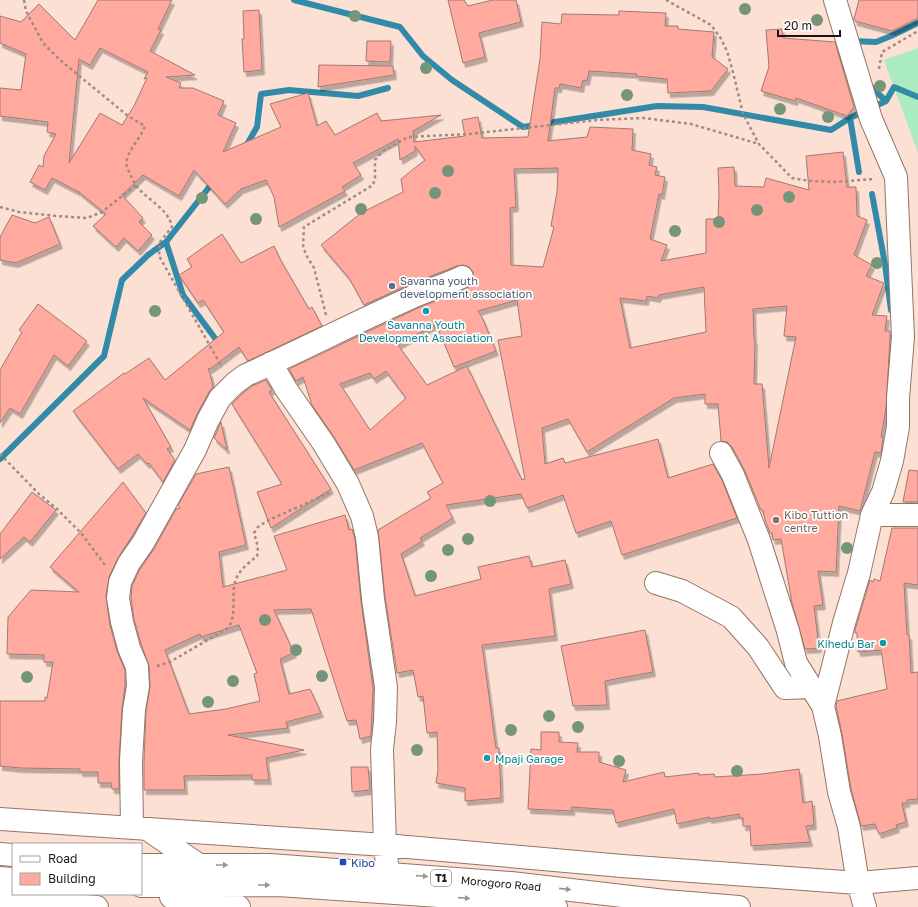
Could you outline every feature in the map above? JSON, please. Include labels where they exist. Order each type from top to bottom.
[{"type":"main road","points":[[823,706],[844,623],[859,573],[872,515],[884,492],[892,461],[898,427],[898,398],[903,337],[896,177],[871,119],[835,0]]},
{"type":"main road","points":[[140,829],[131,761],[134,710],[138,686],[137,667],[129,648],[122,622],[118,598],[120,582],[129,563],[143,543],[195,450],[208,420],[220,398],[235,383],[246,375],[332,333],[417,295],[445,286],[462,278]]},
{"type":"main road","points":[[271,364],[286,389],[324,444],[348,484],[362,516],[367,537],[373,600],[386,687],[385,722],[382,749],[385,845],[388,874]]},
{"type":"main road","points":[[721,453],[733,474],[759,540],[788,631],[796,663],[823,706],[830,736],[839,792],[849,827],[858,883],[865,907]]},
{"type":"main road","points":[[872,515],[918,515]]},
{"type":"main road","points":[[656,583],[682,591],[731,617],[758,648],[785,688],[811,687]]},
{"type":"main road","points":[[0,818],[385,845],[622,866],[858,883],[918,878]]},
{"type":"main road","points":[[140,829],[199,865]]},
{"type":"main road","points":[[0,854],[12,855]]},
{"type":"main road","name":"Morogoro Road","points":[[142,864],[270,865],[511,883],[666,901],[740,907]]},
{"type":"main road","points":[[0,878],[12,879]]},
{"type":"main road","name":"Morogoro Road","points":[[142,886],[278,885],[512,901],[556,907]]},
{"type":"main road","points":[[142,892],[240,907]]},
{"type":"main road","points":[[0,899],[97,907]]},
{"type":"path","points":[[24,0],[26,11],[43,43],[60,60],[128,116],[145,126],[126,160],[127,168],[136,185],[171,219],[172,227],[160,242],[158,256],[223,368],[235,383]]},
{"type":"path","points":[[666,0],[711,25],[720,37],[727,51],[742,114],[759,144],[792,178],[810,181],[833,182],[896,177]]},
{"type":"path","points":[[878,74],[882,52],[918,31]]},
{"type":"path","points":[[332,333],[314,268],[306,255],[303,246],[304,228],[373,185],[375,178],[375,160],[383,151],[408,137],[469,134],[597,120],[644,118],[691,124],[759,144]]},
{"type":"path","points":[[0,207],[20,212],[87,218],[102,212],[136,185]]},
{"type":"path","points":[[0,454],[39,494],[81,532],[99,559],[120,582]]},
{"type":"path","points":[[137,667],[152,668],[170,662],[228,628],[232,623],[236,578],[242,569],[258,556],[258,547],[254,533],[258,527],[267,521],[348,484]]},
{"type":"green space","points":[[918,48],[918,153],[884,60]]},
{"type":"building","points":[[98,0],[172,0],[158,29],[161,30],[150,51],[195,75],[166,77],[181,83],[179,88],[193,88],[224,101],[218,115],[236,123],[223,152],[281,127],[270,104],[308,93],[317,126],[326,121],[335,135],[377,113],[381,121],[441,115],[413,131],[414,142],[465,136],[462,120],[478,117],[482,138],[528,137],[540,59],[542,22],[561,24],[562,14],[619,15],[619,11],[666,13],[665,26],[678,26],[678,29],[714,32],[712,57],[728,69],[711,91],[668,93],[667,79],[636,76],[637,74],[589,71],[587,81],[583,80],[581,88],[560,84],[559,88],[555,88],[548,141],[587,137],[590,127],[633,129],[632,150],[651,154],[649,165],[657,167],[655,175],[665,177],[662,195],[659,194],[650,239],[667,245],[661,261],[706,253],[706,219],[718,219],[718,168],[734,167],[735,186],[764,187],[766,178],[809,190],[806,156],[843,152],[847,187],[856,187],[857,216],[867,220],[854,255],[872,265],[866,276],[884,283],[872,315],[887,316],[885,331],[890,331],[890,337],[886,408],[881,437],[883,437],[881,453],[875,452],[860,511],[839,506],[836,572],[818,571],[823,605],[814,606],[819,648],[805,649],[792,603],[781,539],[773,540],[772,533],[770,533],[765,520],[763,510],[761,510],[744,469],[732,447],[727,442],[721,441],[718,404],[705,404],[705,394],[674,398],[587,452],[568,419],[542,428],[545,464],[563,458],[565,463],[658,439],[668,478],[713,464],[722,480],[737,518],[622,555],[611,521],[576,533],[563,495],[527,508],[521,494],[446,505],[453,518],[420,538],[422,541],[401,554],[415,596],[481,579],[478,567],[529,556],[532,567],[565,560],[571,584],[549,589],[555,636],[482,645],[496,748],[499,748],[501,798],[465,801],[465,788],[436,783],[438,770],[437,732],[427,733],[423,696],[418,697],[413,670],[397,673],[385,597],[378,530],[431,498],[427,492],[443,483],[422,443],[354,470],[312,405],[303,377],[296,381],[289,369],[418,308],[467,288],[472,284],[474,278],[473,272],[469,267],[463,265],[457,266],[408,285],[364,305],[349,278],[321,245],[361,213],[403,192],[401,179],[425,160],[415,146],[415,151],[400,160],[398,139],[353,163],[361,175],[342,187],[345,191],[279,227],[274,197],[266,180],[241,189],[225,204],[194,170],[179,196],[143,175],[122,195],[143,218],[139,222],[152,235],[138,251],[124,238],[116,247],[93,226],[106,214],[79,192],[52,178],[45,190],[30,182],[39,165],[43,167],[44,156],[56,134],[47,132],[48,122],[0,116],[0,88],[21,90],[26,54],[0,43],[0,16],[21,22],[39,4],[75,40]],"holes":[[[100,48],[148,72],[144,79],[147,78],[134,106],[122,125],[100,113],[69,163],[79,59],[90,65]],[[558,168],[557,192],[551,226],[554,227],[543,267],[511,265],[510,208],[516,207],[514,169]],[[704,287],[706,332],[630,348],[620,298],[646,301],[647,296],[658,298],[659,295]],[[517,300],[522,336],[498,340],[525,479],[522,480],[467,366],[427,385],[398,345],[436,324],[454,367],[496,351],[478,311]],[[787,306],[784,336],[796,337],[769,468],[762,384],[754,384],[755,340],[753,309]],[[386,371],[406,398],[370,430],[340,384],[370,373],[374,379]]]},
{"type":"building","points":[[448,0],[464,0],[468,6],[493,0],[516,0],[521,22],[479,33],[485,57],[463,63]]},
{"type":"building","points":[[859,0],[918,0],[918,18],[892,31],[855,21],[854,19]]},
{"type":"building","points":[[259,10],[262,70],[244,72],[242,39],[244,39],[243,11]]},
{"type":"building","points":[[782,29],[783,38],[835,42],[854,107],[847,116],[796,98],[795,101],[761,91],[769,67],[766,30]]},
{"type":"building","points":[[367,41],[391,41],[390,62],[366,61]]},
{"type":"building","points":[[319,65],[393,66],[394,75],[318,87]]},
{"type":"building","points":[[12,215],[35,223],[49,217],[60,244],[16,263],[0,260],[0,237]]},
{"type":"building","points":[[222,234],[241,263],[274,246],[309,309],[312,307],[322,326],[248,361],[239,347],[210,369],[209,368],[208,370],[213,387],[197,414],[190,430],[143,398],[171,447],[167,449],[175,460],[163,482],[149,463],[147,464],[138,454],[118,469],[73,411],[124,373],[125,374],[149,358],[165,380],[224,332],[203,300],[198,303],[179,275],[192,267],[187,259]]},
{"type":"building","points":[[38,304],[87,341],[68,366],[54,355],[20,414],[10,408],[0,423],[0,370],[22,332],[19,330]]},
{"type":"building","points":[[266,380],[272,390],[269,392],[331,489],[271,528],[257,492],[282,484],[232,404],[252,386]]},
{"type":"building","points":[[221,422],[227,450],[214,438]]},
{"type":"building","points":[[229,467],[246,545],[219,552],[223,587],[287,570],[274,536],[345,515],[349,530],[352,529],[355,539],[361,601],[373,688],[371,736],[360,739],[356,720],[347,721],[311,609],[274,610],[294,653],[280,659],[289,694],[310,689],[321,713],[286,722],[288,728],[228,735],[304,750],[266,758],[269,780],[252,780],[252,775],[184,776],[185,790],[144,790],[146,711],[150,686],[149,666],[134,619],[131,598],[132,586],[140,569],[154,549],[176,509],[180,508],[178,505],[196,474]],"holes":[[[239,625],[257,673],[254,674],[260,701],[226,709],[189,714],[165,650],[200,634],[201,637]]]},
{"type":"building","points":[[909,470],[918,471],[918,502],[903,502]]},
{"type":"building","points":[[123,482],[146,513],[118,558],[109,577],[106,596],[110,625],[117,651],[125,670],[119,760],[119,789],[112,789],[111,783],[98,783],[98,772],[80,772],[80,769],[21,768],[0,766],[0,701],[45,701],[45,697],[47,698],[53,662],[44,662],[44,655],[7,654],[8,617],[31,590],[79,592],[50,567]]},
{"type":"building","points":[[32,492],[56,510],[30,542],[24,537],[0,559],[0,534]]},
{"type":"building","points":[[892,528],[918,528],[918,585],[904,583],[911,673],[918,672],[918,799],[907,800],[907,803],[902,803],[906,822],[896,825],[897,828],[879,834],[875,824],[861,826],[851,789],[836,706],[837,701],[887,689],[881,650],[858,652],[857,633],[855,633],[855,630],[870,580],[873,582],[874,579],[880,581]]},
{"type":"building","points":[[645,630],[653,672],[605,681],[607,705],[573,706],[561,646]]},
{"type":"building","points":[[541,732],[559,732],[559,742],[578,743],[577,752],[599,752],[599,762],[626,770],[623,782],[664,772],[665,777],[699,773],[699,775],[714,774],[715,777],[762,774],[799,769],[803,803],[812,801],[814,825],[806,826],[810,842],[751,846],[750,826],[743,826],[743,818],[740,818],[739,814],[709,819],[709,817],[677,824],[674,809],[616,823],[613,810],[572,807],[572,811],[528,809],[531,749],[541,750]]},
{"type":"building","points":[[351,767],[368,767],[370,790],[352,792]]},
{"type":"waterway","points":[[294,0],[400,27],[423,56],[452,80],[523,127],[657,106],[703,107],[831,130],[850,118],[886,101],[894,87],[918,97]]},
{"type":"waterway","points":[[851,41],[876,42],[918,23]]},
{"type":"waterway","points":[[869,85],[886,101]]},
{"type":"waterway","points":[[246,146],[257,127],[261,94],[289,90],[358,96],[388,88]]},
{"type":"waterway","points":[[850,118],[859,172]]},
{"type":"waterway","points":[[0,459],[104,356],[122,280],[148,255],[166,242],[214,181]]},
{"type":"waterway","points":[[872,194],[885,264],[891,310]]},
{"type":"waterway","points":[[166,242],[183,295],[220,345]]},
{"type":"place","name":"Savanna youth development association","points":[[392,286]]},
{"type":"place","name":"Savanna Youth Development Association","points":[[426,311]]},
{"type":"place","name":"Kibo Tuttion centre","points":[[776,520]]},
{"type":"place","name":"Kihedu Bar","points":[[883,643]]},
{"type":"place","name":"Mpaji Garage","points":[[487,758]]},
{"type":"place","name":"Kibo","points":[[343,862]]}]
